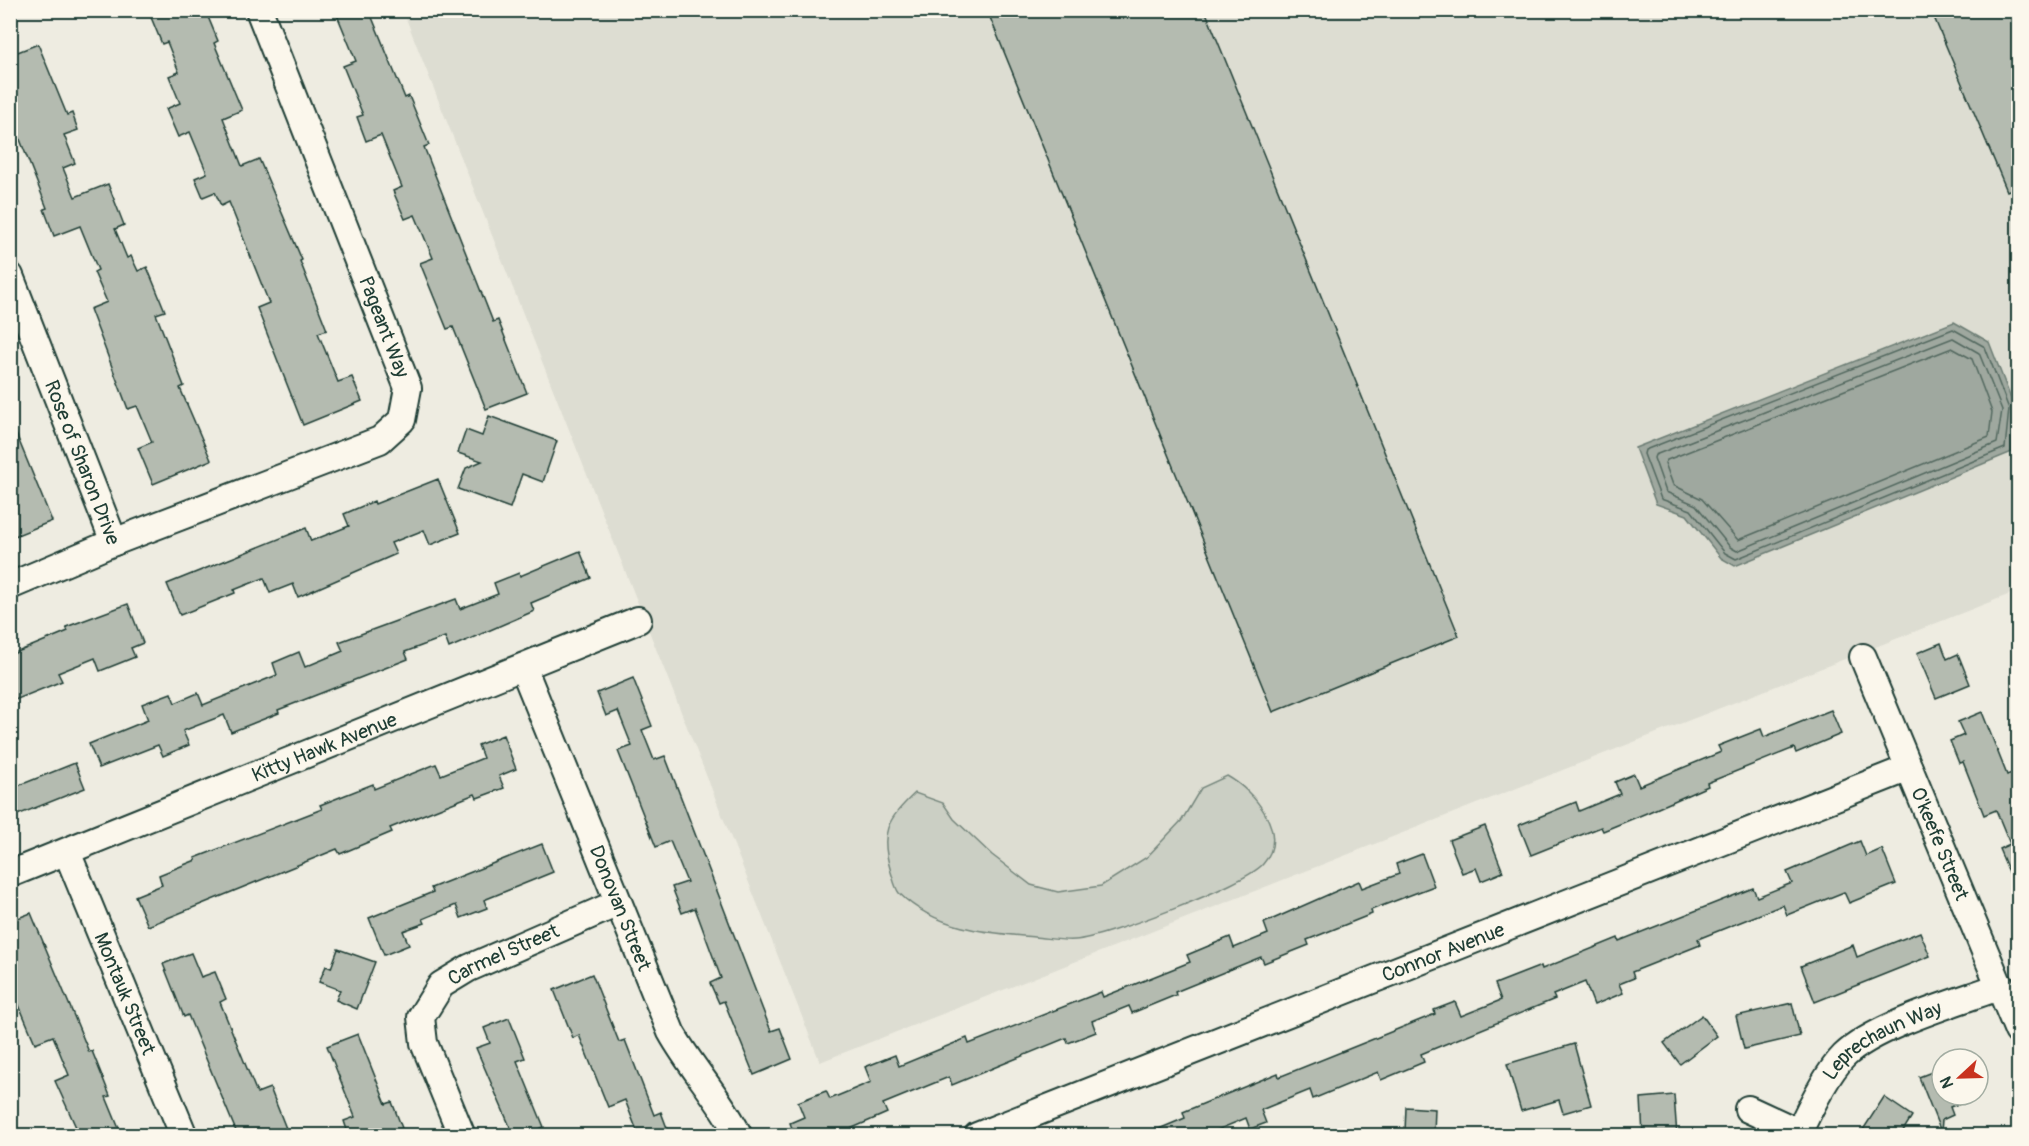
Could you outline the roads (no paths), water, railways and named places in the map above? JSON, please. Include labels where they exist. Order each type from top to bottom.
[{"type":"street","name":"Pageant Way","points":[[114,542],[380,440],[402,420],[408,388],[259,10]]},
{"type":"street","name":"Rose of Sharon Drive","points":[[10,276],[114,542],[10,586]]},
{"type":"street","name":"Kitty Hawk Avenue","points":[[10,874],[638,620]]},
{"type":"street","name":"O'keefe Street","points":[[1863,657],[2019,1031]]},
{"type":"street","name":"Donovan Street","points":[[523,667],[671,1032],[684,1056],[721,1102],[739,1136]]},
{"type":"street","name":"Connor Avenue","points":[[977,1136],[1909,768]]},
{"type":"street","name":"Montauk Street","points":[[67,852],[184,1136]]},
{"type":"street","name":"Carmel Street","points":[[462,1136],[424,1043],[421,1017],[441,985],[469,968],[618,903]]},
{"type":"street","name":"Leprechaun Way","points":[[1798,1134],[1824,1086],[1844,1056],[1887,1028],[2001,986]]},
{"type":"street","points":[[1748,1109],[1798,1134]]},
{"type":"water","points":[[1954,322],[1989,342],[2015,409],[2012,452],[1735,566],[1721,558],[1687,515],[1656,504],[1635,448]]}]
